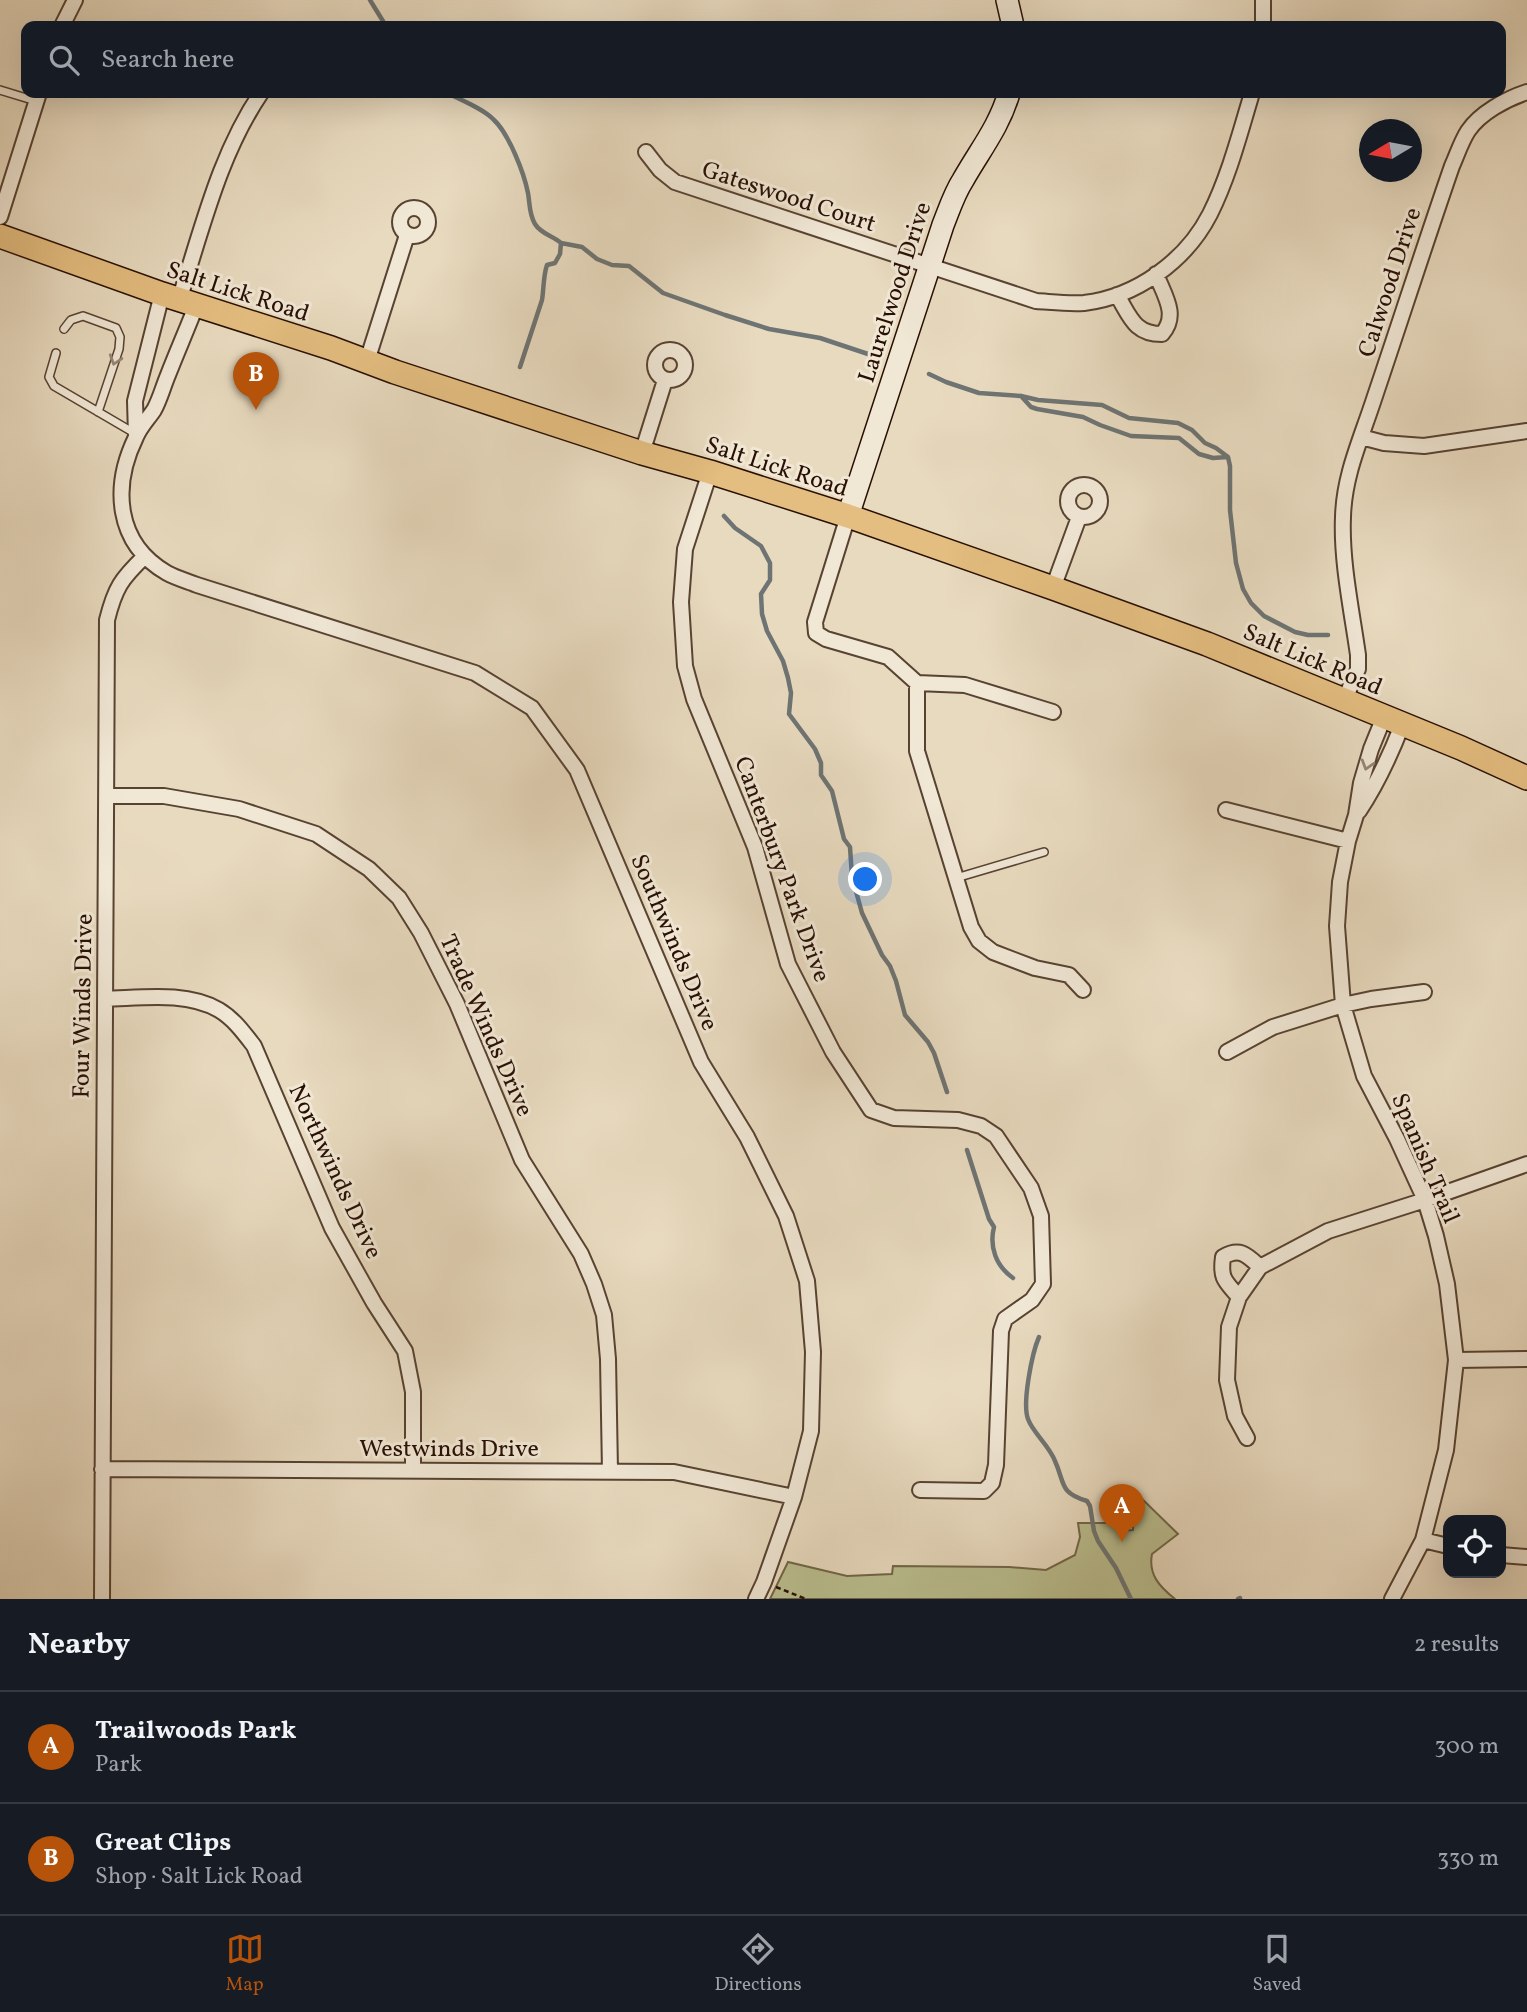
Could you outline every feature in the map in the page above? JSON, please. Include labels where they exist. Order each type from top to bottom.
[{"type":"main road","name":"Salt Lick Road","points":[[0,236],[179,300],[642,453],[848,516],[1054,588],[1208,644],[1527,778]]},
{"type":"street","points":[[64,21],[75,0]]},
{"type":"street","points":[[1007,0],[1012,21]]},
{"type":"street","points":[[1263,0],[1263,21]]},
{"type":"street","name":"Calwood Drive","points":[[1344,701],[1358,669],[1359,655],[1343,544],[1343,518],[1349,472],[1461,146],[1478,120],[1491,110],[1527,92]]},
{"type":"street","points":[[0,217],[38,98]]},
{"type":"street","points":[[145,556],[128,532],[124,519],[121,493],[126,461],[136,435],[154,410],[179,300],[221,171],[258,98]]},
{"type":"street","name":"Laurelwood Drive","points":[[848,516],[953,200],[1003,114],[1008,98]]},
{"type":"street","name":"Gateswood Court","points":[[646,152],[660,170],[675,182],[1035,300],[1084,303],[1117,295],[1149,280],[1188,248],[1209,216],[1221,191],[1250,98]]},
{"type":"street","points":[[367,362],[407,235]]},
{"type":"street","points":[[1117,295],[1137,327],[1147,334],[1162,334],[1169,326],[1171,314],[1156,274]]},
{"type":"street","points":[[136,435],[135,401],[152,339],[179,300]]},
{"type":"street","points":[[642,453],[665,380]]},
{"type":"street","points":[[1361,437],[1384,443],[1424,446],[1527,431]]},
{"type":"street","name":"Canterbury Park Drive","points":[[710,472],[685,549],[681,602],[685,666],[694,699],[755,847],[788,964],[833,1052],[872,1110],[894,1118],[958,1120],[981,1125],[996,1136],[1031,1188],[1041,1216],[1043,1284],[1032,1300],[1005,1319],[1001,1331],[996,1465],[992,1483],[985,1491],[920,1490]]},
{"type":"street","points":[[848,516],[815,622],[816,633],[826,639],[888,657],[917,683],[965,685],[1053,712]]},
{"type":"street","points":[[1054,588],[1079,517]]},
{"type":"street","name":"Four Winds Drive","points":[[102,1599],[107,620],[114,593],[145,556]]},
{"type":"street","name":"Southwinds Drive","points":[[145,556],[168,574],[197,585],[475,673],[532,708],[577,770],[701,1062],[747,1137],[786,1216],[802,1262],[810,1299],[813,1352],[811,1432],[794,1497],[756,1599]]},
{"type":"street","points":[[917,683],[917,751],[971,927],[979,941],[993,953],[1035,968],[1069,975],[1083,990]]},
{"type":"street","name":"Spanish Trail","points":[[1392,1599],[1423,1540],[1446,1450],[1456,1360],[1447,1284],[1425,1200],[1364,1076],[1343,1005],[1336,926],[1340,881],[1371,749],[1393,721]]},
{"type":"street","name":"Spanish Trail","points":[[1356,815],[1379,779],[1393,721]]},
{"type":"street","name":"Trade Winds Drive","points":[[108,796],[164,796],[239,809],[316,834],[369,869],[399,898],[421,933],[457,1004],[522,1160],[581,1254],[594,1284],[604,1315],[608,1359],[610,1471]]},
{"type":"street","points":[[1226,810],[1348,841]]},
{"type":"street","points":[[1227,1052],[1273,1027],[1343,1005],[1424,992]]},
{"type":"street","name":"Northwinds Drive","points":[[105,999],[166,997],[192,1000],[219,1010],[238,1025],[254,1046],[332,1228],[405,1352],[413,1392],[413,1471]]},
{"type":"street","points":[[1247,1438],[1235,1416],[1227,1380],[1229,1327],[1239,1297],[1260,1267],[1328,1231],[1527,1164]]},
{"type":"street","points":[[1239,1297],[1224,1280],[1221,1270],[1223,1256],[1233,1251],[1241,1252],[1260,1267]]},
{"type":"street","points":[[1456,1360],[1527,1359]]},
{"type":"street","name":"Westwinds Drive","points":[[102,1469],[674,1472],[794,1497]]},
{"type":"street","points":[[1423,1540],[1443,1545]]},
{"type":"street","points":[[1506,1555],[1527,1557]]},
{"type":"lane","points":[[0,90],[21,94]]},
{"type":"lane","points":[[64,329],[71,320],[83,316],[116,328],[120,337],[119,348],[97,412]]},
{"type":"lane","points":[[56,353],[49,377],[54,386],[136,435]]},
{"type":"lane","points":[[955,879],[1044,852]]},
{"type":"path","points":[[764,1582],[806,1599]]},
{"type":"green space","points":[[1136,1493],[1178,1534],[1152,1554],[1151,1561],[1156,1580],[1175,1599],[770,1599],[788,1562],[847,1576],[892,1574],[893,1566],[1046,1570],[1075,1555],[1080,1537],[1078,1523],[1115,1523],[1119,1531],[1133,1530],[1133,1496]]},
{"type":"waterway","points":[[370,0],[383,21]]},
{"type":"waterway","points":[[457,98],[484,112],[500,126],[519,165],[535,224],[561,243],[560,254],[555,263],[547,265],[542,300],[520,367]]},
{"type":"waterway","points":[[561,243],[582,247],[597,259],[612,265],[629,266],[663,293],[769,329],[820,338],[871,355]]},
{"type":"waterway","points":[[929,374],[979,393],[1102,405],[1129,418],[1178,423],[1192,430],[1205,443],[1228,457],[1236,563],[1243,589],[1251,603],[1264,616],[1295,632],[1328,635]]},
{"type":"waterway","points":[[1021,396],[1031,407],[1037,409],[1083,417],[1131,436],[1179,438],[1199,454],[1213,458],[1227,457]]},
{"type":"waterway","points":[[724,516],[735,528],[761,546],[770,563],[770,580],[761,594],[762,614],[788,678],[791,693],[789,714],[815,749],[821,763],[821,775],[832,791],[844,839],[850,847],[852,877],[862,913],[890,966],[905,1015],[934,1053],[947,1092]]},
{"type":"waterway","points":[[967,1150],[994,1227],[992,1242],[995,1256],[1002,1268],[1013,1278]]},
{"type":"waterway","points":[[1039,1337],[1029,1378],[1026,1402],[1028,1419],[1052,1455],[1067,1491],[1087,1501],[1090,1506],[1098,1541],[1116,1568],[1131,1599]]},
{"type":"place","name":"Great Clips","points":[[256,410]]},
{"type":"place","name":"Trailwoods Park","points":[[1122,1542]]}]
